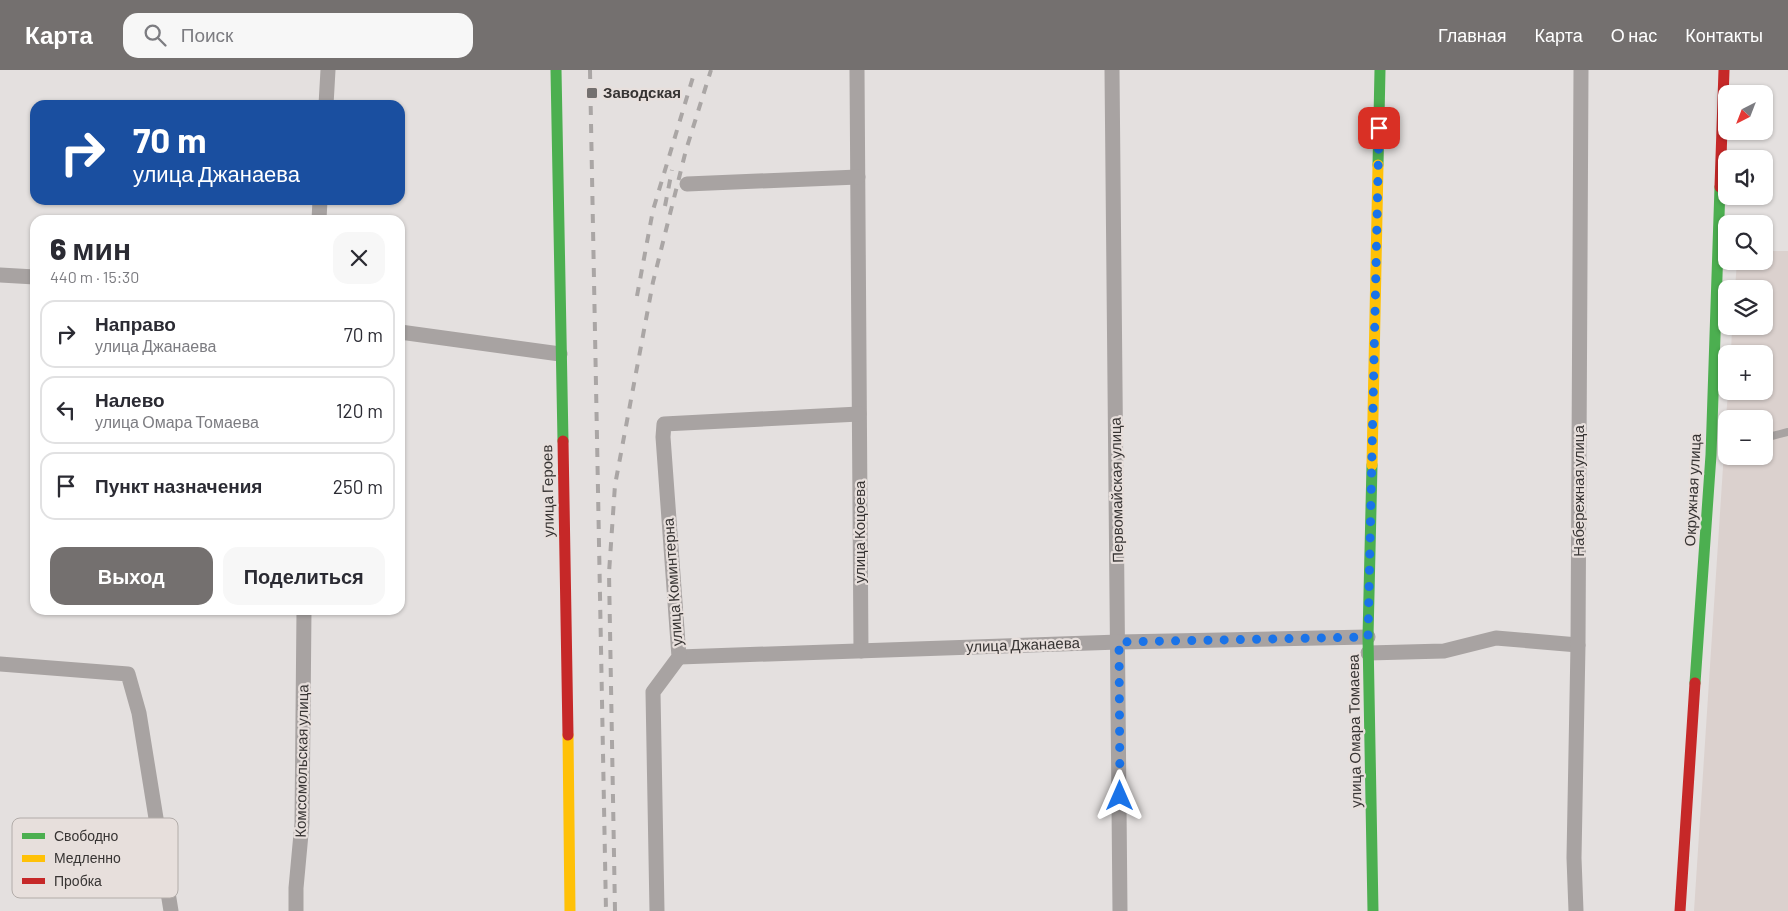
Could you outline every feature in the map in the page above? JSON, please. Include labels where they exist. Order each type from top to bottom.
[{"type":"street","points":[[326,100],[328,70]]},
{"type":"street","name":"улица Героев","points":[[556,70],[570,911]]},
{"type":"street","name":"улица Коцоева","points":[[857,70],[861,651]]},
{"type":"street","name":"Первомайская улица","points":[[1112,70],[1119,642],[1120,911]]},
{"type":"street","name":"улица Омара Томаева","points":[[1373,911],[1368,637],[1380,70]]},
{"type":"street","name":"Набережная улица","points":[[1576,911],[1574,858],[1578,645],[1581,70]]},
{"type":"street","name":"Окружная улица","points":[[1680,911],[1714,454],[1724,70]]},
{"type":"street","points":[[687,184],[858,177]]},
{"type":"street","points":[[0,275],[30,277]]},
{"type":"street","points":[[405,333],[560,354]]},
{"type":"street","name":"улица Коминтерна","points":[[657,911],[653,692],[679,657],[663,437],[664,424],[859,414]]},
{"type":"street","name":"Комсомольская улица","points":[[296,911],[296,888],[302,823],[304,615]]},
{"type":"street","name":"улица Джанаева","points":[[679,657],[1119,642],[1368,637]]},
{"type":"street","points":[[1368,654],[1444,651],[1496,638],[1578,645]]},
{"type":"street","points":[[0,664],[128,674],[139,713],[156,818]]},
{"type":"street","points":[[169,898],[171,911]]},
{"type":"lane","points":[[1773,436],[1788,432]]},
{"type":"shaded area","points":[[1773,251],[1788,251],[1788,911],[1694,911],[1723,465],[1773,465],[1773,410],[1727,410],[1727,400],[1773,400],[1773,345],[1731,345],[1732,335],[1773,335],[1773,280],[1736,280],[1736,270],[1773,270]]},
{"type":"railway","points":[[590,70],[606,911]]},
{"type":"railway","points":[[615,911],[609,573],[615,485],[653,282],[686,150],[711,70]]},
{"type":"railway","points":[[637,296],[653,210],[693,77]]},
{"type":"railway","points":[[665,206],[672,170]]},
{"type":"traffic: fast","points":[[556,70],[563,441]]},
{"type":"traffic: fast","points":[[1378,165],[1380,70]]},
{"type":"traffic: fast","points":[[1695,683],[1711,455],[1719,205]]},
{"type":"traffic: fast","points":[[1372,465],[1368,637],[1373,911]]},
{"type":"traffic: slow","points":[[1372,465],[1378,165]]},
{"type":"traffic: slow","points":[[568,735],[570,911]]},
{"type":"traffic: jam","points":[[1721,150],[1724,70]]},
{"type":"traffic: jam","points":[[563,441],[568,735]]},
{"type":"traffic: jam","points":[[1680,911],[1695,683]]},
{"type":"place","name":"Заводская","points":[[592,93]]},
{"type":"route","points":[[1120,796],[1119,642],[1368,637],[1379,128]]}]
